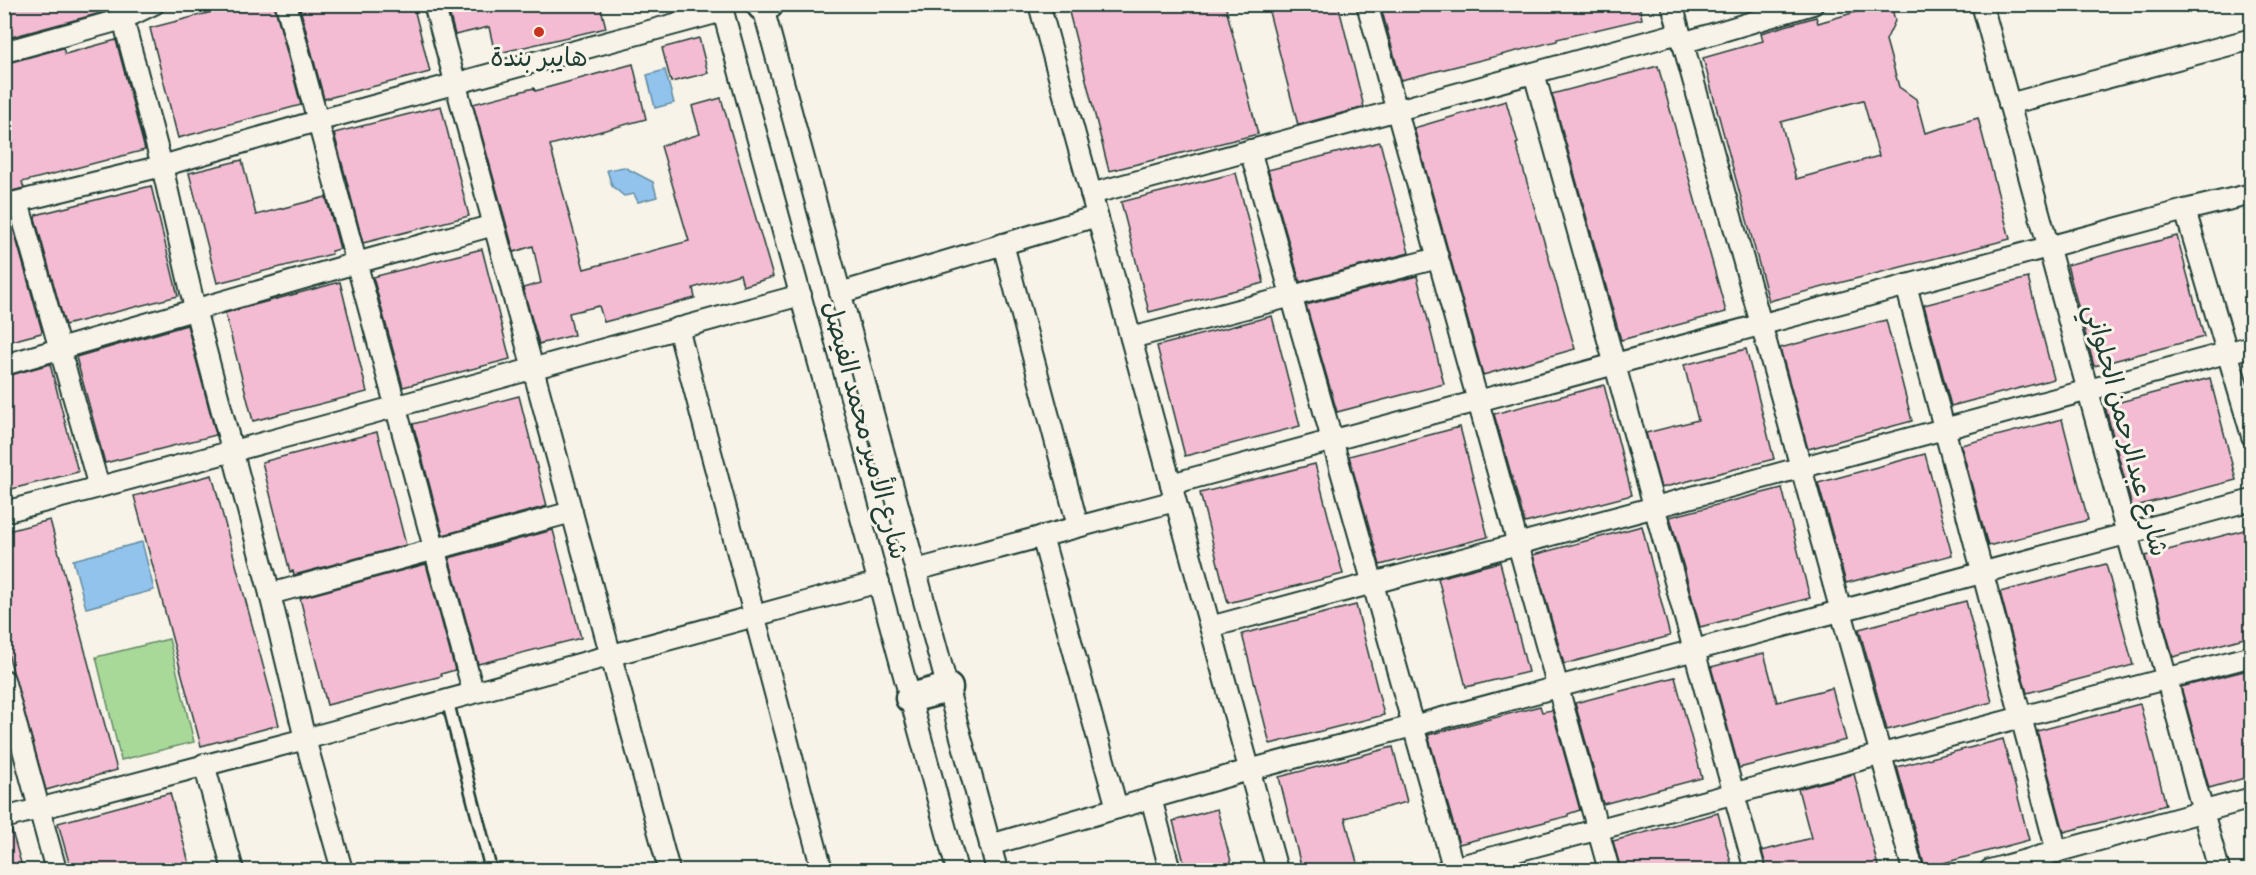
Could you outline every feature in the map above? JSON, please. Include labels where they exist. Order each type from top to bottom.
[{"type":"street","points":[[4,52],[121,12],[154,4]]},
{"type":"street","points":[[286,4],[473,692]]},
{"type":"street","points":[[434,4],[669,870]]},
{"type":"street","points":[[1039,4],[1277,870]]},
{"type":"street","points":[[1367,4],[1609,870]]},
{"type":"street","points":[[1672,4],[1913,870]]},
{"type":"street","points":[[1091,194],[1534,73],[1813,4]]},
{"type":"street","name":"شارع عبدالرحمن الحلواني","points":[[1982,4],[2220,870]]},
{"type":"street","name":"شارع الأمير محمد الفيصل","points":[[764,5],[997,870]]},
{"type":"street","points":[[99,487],[60,349],[11,204],[162,166],[722,8]]},
{"type":"street","name":"شارع الأمير محمد الفيصل","points":[[722,8],[910,698],[951,869]]},
{"type":"street","points":[[121,12],[162,166],[195,309],[270,594],[305,739],[342,870]]},
{"type":"street","points":[[2009,104],[2252,39]]},
{"type":"street","points":[[1534,73],[1755,870]]},
{"type":"street","points":[[1250,150],[1413,726],[1451,870],[2252,656]]},
{"type":"street","points":[[916,570],[1078,526],[1332,440],[2185,210],[2252,194]]},
{"type":"street","points":[[2185,210],[2252,436]]},
{"type":"street","points":[[840,293],[1097,216]]},
{"type":"street","points":[[4,365],[494,225]]},
{"type":"street","points":[[1003,244],[1078,526]]},
{"type":"street","points":[[1131,338],[1438,258]]},
{"type":"street","points":[[1906,285],[2057,852]]},
{"type":"street","points":[[4,512],[232,453],[395,405],[801,295]]},
{"type":"street","points":[[678,328],[822,870]]},
{"type":"street","points":[[1210,627],[2252,346]]},
{"type":"street","points":[[990,845],[1249,770],[2252,500]]},
{"type":"street","points":[[270,594],[572,512]]},
{"type":"street","points":[[1042,536],[1117,808]]},
{"type":"street","points":[[4,818],[305,739],[879,582]]},
{"type":"street","points":[[4,680],[56,870]]},
{"type":"street","points":[[910,698],[948,688]]},
{"type":"street","points":[[204,764],[233,870]]},
{"type":"street","points":[[1151,798],[1170,870]]},
{"type":"street","points":[[1990,870],[2252,798]]},
{"type":"lane","points":[[447,699],[491,870]]},
{"type":"green space","points":[[169,639],[194,742],[121,760],[96,657]]},
{"type":"water","points":[[665,70],[674,103],[655,108],[647,75]]},
{"type":"water","points":[[624,167],[653,182],[657,197],[638,202],[634,194],[624,196],[612,186],[607,170]]},
{"type":"water","points":[[142,542],[154,590],[86,608],[73,560]]},
{"type":"building","points":[[4,4],[107,4],[108,11],[4,39]]},
{"type":"building","points":[[243,4],[274,4],[301,105],[178,138],[150,28]]},
{"type":"building","points":[[299,4],[413,4],[430,72],[324,99]]},
{"type":"building","name":"هايبر بندة","points":[[447,4],[600,4],[606,28],[495,54],[489,27],[455,35]]},
{"type":"building","points":[[1067,4],[1225,4],[1258,134],[1109,171]]},
{"type":"building","points":[[1267,4],[1338,4],[1364,107],[1298,125]]},
{"type":"building","points":[[1380,4],[1639,4],[1642,19],[1401,80]]},
{"type":"building","points":[[1883,4],[1891,4],[1895,21],[1886,40],[1899,87],[1916,99],[1925,133],[1978,118],[2010,239],[1769,301],[1703,58],[1763,41],[1761,33],[1816,17],[1818,23]],"holes":[[[1863,100],[1879,156],[1796,179],[1781,122]]]},
{"type":"building","points":[[699,38],[708,73],[671,82],[662,48]]},
{"type":"building","points":[[116,40],[145,150],[22,182],[24,188],[4,193],[4,64],[63,48],[65,54]]},
{"type":"building","points":[[633,64],[646,119],[550,145],[584,269],[689,241],[661,146],[700,134],[692,106],[721,98],[773,277],[743,286],[740,274],[693,288],[695,298],[604,322],[599,306],[569,313],[574,335],[539,344],[523,288],[541,283],[533,246],[514,252],[473,104],[534,88],[535,91]]},
{"type":"building","points":[[1658,66],[1726,312],[1621,340],[1552,94]]},
{"type":"building","points":[[1506,101],[1518,143],[1516,144],[1575,349],[1483,375],[1414,128]]},
{"type":"building","points":[[441,106],[469,216],[363,243],[334,133]]},
{"type":"building","points":[[1380,142],[1409,253],[1300,282],[1268,170]]},
{"type":"building","points":[[242,160],[256,215],[326,197],[340,249],[331,251],[332,254],[217,283],[189,173]]},
{"type":"building","points":[[1236,173],[1264,283],[1149,312],[1121,202]]},
{"type":"building","points":[[151,186],[178,296],[65,325],[36,215]]},
{"type":"building","points":[[12,224],[42,331],[4,343],[4,225]]},
{"type":"building","points":[[2177,236],[2204,337],[2094,366],[2067,265]]},
{"type":"building","points":[[482,249],[510,359],[403,387],[373,277]]},
{"type":"building","points":[[1417,276],[1444,384],[1337,412],[1306,305]]},
{"type":"building","points":[[2028,278],[2054,379],[1951,406],[1924,305]]},
{"type":"building","points":[[340,282],[367,392],[253,421],[225,313]]},
{"type":"building","points":[[1272,316],[1300,426],[1185,456],[1157,346]]},
{"type":"building","points":[[1886,320],[1912,421],[1808,449],[1780,348]]},
{"type":"building","points":[[187,325],[216,435],[105,463],[76,357]]},
{"type":"building","points":[[1746,349],[1774,459],[1661,488],[1646,433],[1698,420],[1684,365]]},
{"type":"building","points":[[50,364],[78,472],[4,491],[4,377]]},
{"type":"building","points":[[2210,378],[2236,480],[2132,507],[2105,406]]},
{"type":"building","points":[[1604,385],[1632,495],[1525,523],[1494,414]]},
{"type":"building","points":[[519,396],[547,506],[443,535],[413,424]]},
{"type":"building","points":[[2062,419],[2088,520],[1988,546],[1961,445]]},
{"type":"building","points":[[1460,427],[1488,537],[1380,565],[1349,456]]},
{"type":"building","points":[[377,432],[406,545],[294,575],[293,571],[290,572],[262,462]]},
{"type":"building","points":[[1925,454],[1952,555],[1846,583],[1818,483]]},
{"type":"building","points":[[1315,464],[1343,574],[1228,603],[1200,493]]},
{"type":"building","points":[[212,475],[279,725],[201,746],[134,496]]},
{"type":"building","points":[[1782,488],[1810,598],[1700,627],[1670,517]]},
{"type":"building","points":[[50,520],[117,770],[46,790],[4,639],[4,532]]},
{"type":"building","points":[[1642,526],[1670,636],[1564,664],[1533,555]]},
{"type":"building","points":[[2252,528],[2252,636],[2173,657],[2145,556]]},
{"type":"building","points":[[553,530],[581,638],[478,664],[449,558]]},
{"type":"building","points":[[1500,562],[1528,672],[1466,687],[1438,578]]},
{"type":"building","points":[[426,564],[455,670],[441,674],[442,676],[327,705],[300,598]]},
{"type":"building","points":[[2106,564],[2133,665],[2027,693],[2000,592]]},
{"type":"building","points":[[1966,601],[1992,702],[1887,730],[1859,629]]},
{"type":"building","points":[[1356,605],[1384,715],[1270,744],[1242,634]]},
{"type":"building","points":[[1764,653],[1777,702],[1832,688],[1846,740],[1739,768],[1711,667]]},
{"type":"building","points":[[2252,669],[2252,776],[2209,788],[2181,687]]},
{"type":"building","points":[[1675,677],[1702,778],[1603,804],[1575,703]]},
{"type":"building","points":[[2140,704],[2166,805],[2064,832],[2037,731]]},
{"type":"building","points":[[1540,706],[1542,712],[1552,710],[1580,810],[1568,816],[1459,844],[1428,735]]},
{"type":"building","points":[[2003,739],[2029,840],[1925,868],[1897,767]]},
{"type":"building","points":[[1393,747],[1407,802],[1345,818],[1359,870],[1302,870],[1279,777]]},
{"type":"building","points":[[1854,774],[1879,870],[1767,870],[1762,851],[1811,838],[1798,789]]},
{"type":"building","points":[[170,793],[191,870],[71,870],[58,823]]},
{"type":"building","points":[[1217,809],[1232,865],[1210,870],[1186,870],[1173,821]]},
{"type":"building","points":[[1718,813],[1733,870],[1621,870],[1613,841]]},
{"type":"building","points":[[11,828],[23,870],[4,870],[4,830]]},
{"type":"place","name":"هايبر بندة","points":[[539,32]]}]
